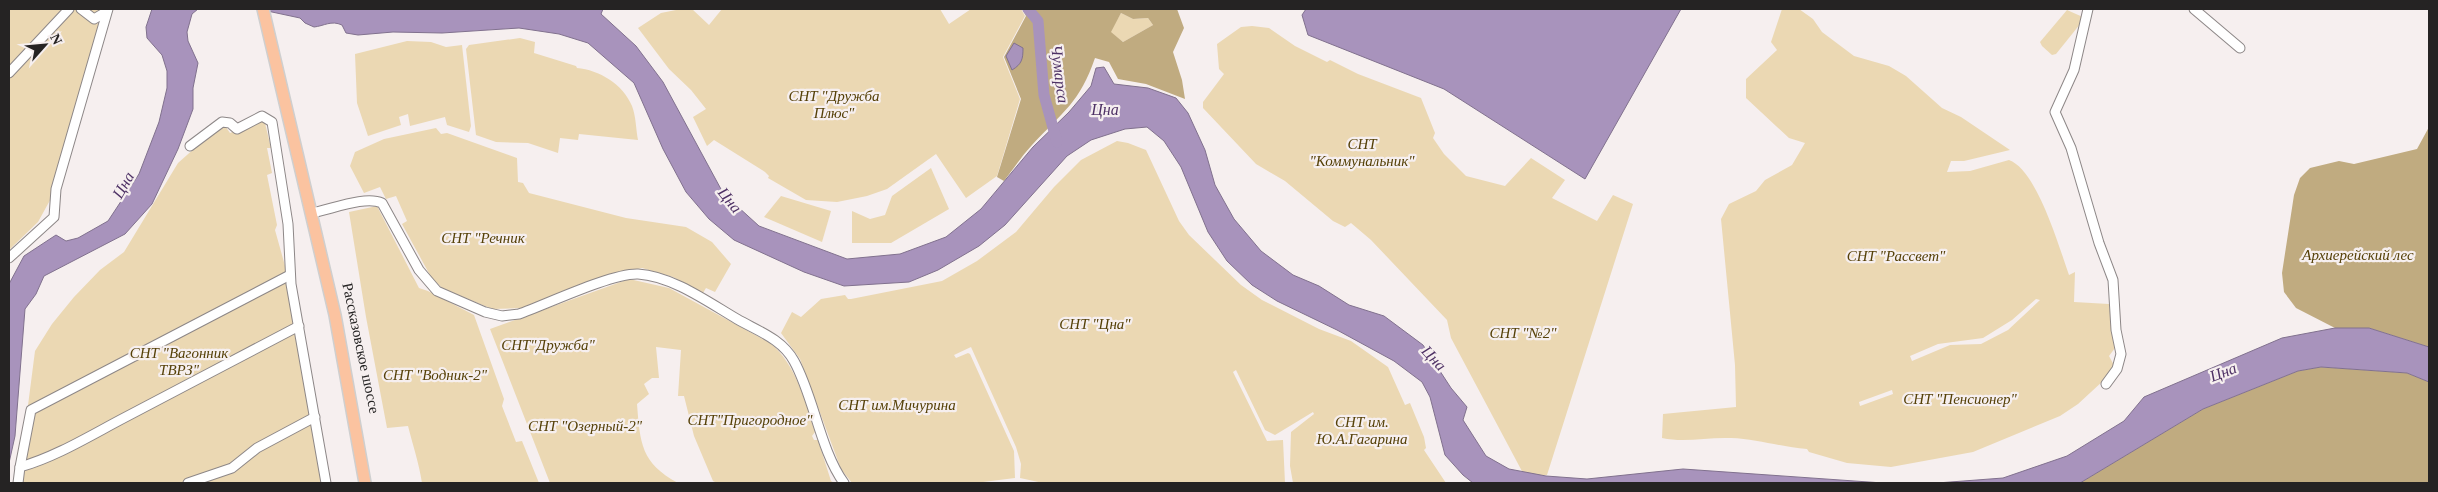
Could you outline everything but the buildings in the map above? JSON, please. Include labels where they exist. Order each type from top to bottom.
[{"type":"main road","name":"Рассказовское шоссе","points":[[263,9],[335,315],[365,483]]},
{"type":"main road","name":"Рассказовское шоссе","points":[[312,217],[340,305],[372,483]]},
{"type":"street","points":[[9,73],[69,9]]},
{"type":"street","points":[[80,9],[94,19],[107,10]]},
{"type":"street","points":[[2088,9],[2074,70],[2065,94],[2055,112],[2072,148],[2099,243],[2113,280],[2116,330],[2121,354],[2117,369],[2106,384]]},
{"type":"street","points":[[2194,9],[2240,48]]},
{"type":"street","points":[[9,258],[54,217],[56,189],[107,10]]},
{"type":"street","points":[[190,146],[222,122],[230,122],[237,129],[262,116],[272,122],[288,224],[290,275],[326,483]]},
{"type":"street","points":[[312,217],[364,200],[375,200],[382,203],[430,284],[449,297],[491,314],[502,316],[519,314],[632,274],[651,276],[698,296],[759,330],[786,349],[800,373],[834,463],[844,483]]},
{"type":"street","points":[[18,483],[31,410],[290,275]]},
{"type":"street","points":[[20,467],[37,462],[299,326]]},
{"type":"street","points":[[188,483],[232,468],[257,448],[315,417]]},
{"type":"green space","points":[[9,9],[101,9],[92,19],[102,27],[54,193],[38,222],[9,250]]},
{"type":"green space","name":"СНТ \"Дружба Плюс\"","points":[[692,9],[709,25],[722,9],[940,9],[949,24],[971,9],[1021,9],[1025,16],[1003,57],[1020,99],[997,176],[966,198],[936,154],[887,189],[867,196],[837,202],[806,200],[768,178],[769,176],[765,172],[714,140],[707,146],[693,117],[706,109],[691,90],[669,69],[638,28],[661,13]]},
{"type":"green space","points":[[1022,9],[1177,9],[1184,28],[1173,52],[1182,80],[1185,99],[1146,84],[1118,79],[1109,62],[1095,58],[1083,86],[1070,106],[1028,149],[1004,181],[997,177],[1021,99],[1004,57],[1026,16]],"holes":[[[1121,13],[1133,19],[1148,18],[1153,25],[1123,42],[1111,32]]]},
{"type":"green space","name":"СНТ \"Рассвет\"","points":[[1782,9],[1799,9],[1813,19],[1822,32],[1854,56],[1889,66],[1906,76],[1942,108],[1961,117],[2010,150],[1964,161],[1951,161],[1947,172],[1970,171],[2009,160],[2029,178],[2046,211],[2069,275],[2075,272],[2074,302],[2109,304],[2115,348],[2109,356],[2116,369],[2078,404],[2060,416],[1973,452],[1891,467],[1847,463],[1809,452],[1807,449],[1750,440],[1722,438],[1679,440],[1662,438],[1663,414],[1736,407],[1735,365],[1721,219],[1729,204],[1756,191],[1765,180],[1792,165],[1805,143],[1789,138],[1746,98],[1746,79],[1777,50],[1771,42]],"holes":[[[2036,299],[2040,300],[2008,330],[1981,344],[1950,345],[1912,361],[1910,356],[1938,344],[1983,338],[2012,320]],[[1892,390],[1893,394],[1860,406],[1859,402]]]},
{"type":"green space","points":[[2067,10],[2085,18],[2056,54],[2052,55],[2040,42]]},
{"type":"green space","points":[[1121,13],[1133,19],[1148,18],[1153,25],[1123,42],[1110,32]]},
{"type":"green space","name":"СНТ \"Коммунальник\"","points":[[1241,27],[1269,28],[1295,46],[1327,62],[1330,60],[1358,74],[1421,98],[1435,133],[1433,138],[1444,154],[1466,176],[1505,186],[1531,158],[1565,180],[1552,198],[1597,221],[1613,195],[1633,204],[1547,475],[1524,475],[1451,338],[1447,320],[1371,240],[1351,223],[1345,227],[1333,221],[1285,181],[1256,164],[1203,108],[1203,102],[1224,74],[1219,69],[1217,44]]},
{"type":"green space","points":[[520,38],[535,42],[534,53],[602,75],[623,91],[632,106],[638,140],[579,134],[578,140],[560,138],[558,153],[528,143],[496,142],[476,135],[466,49],[469,45]]},
{"type":"green space","points":[[407,41],[431,42],[446,47],[462,45],[471,126],[469,132],[447,125],[445,117],[410,126],[408,114],[399,117],[401,125],[368,136],[357,103],[355,54]]},
{"type":"green space","name":"СНТ \"Вагонник ТВРЗ\"","points":[[264,119],[271,148],[267,148],[272,173],[267,175],[277,225],[275,230],[287,273],[324,483],[18,483],[35,351],[52,324],[100,270],[124,252],[178,163],[223,123],[230,133]]},
{"type":"green space","name":"Архиерейский лес","points":[[2429,127],[2429,347],[2369,328],[2335,328],[2296,308],[2284,292],[2282,273],[2294,195],[2300,178],[2310,168],[2339,161],[2354,164],[2417,149]]},
{"type":"green space","name":"СНТ \"Речник","points":[[436,128],[441,134],[447,133],[517,158],[518,182],[523,183],[529,193],[626,218],[686,227],[712,242],[731,264],[715,292],[706,288],[703,293],[673,277],[642,268],[606,276],[522,308],[492,309],[442,288],[431,277],[402,224],[407,221],[396,196],[386,199],[380,187],[364,193],[350,166],[355,152],[384,139]]},
{"type":"green space","points":[[1117,141],[1146,150],[1179,221],[1189,235],[1241,285],[1262,300],[1319,329],[1351,341],[1388,367],[1405,405],[1410,403],[1424,437],[1426,448],[1424,450],[1446,483],[1293,483],[1290,466],[1291,432],[1314,414],[1313,412],[1275,435],[1265,430],[1236,370],[1233,372],[1267,441],[1283,440],[1285,483],[1043,483],[1020,478],[1021,464],[1016,447],[971,347],[954,355],[956,358],[968,353],[970,354],[1014,451],[1015,478],[975,483],[852,483],[841,469],[800,359],[781,333],[792,312],[801,317],[821,299],[845,295],[848,299],[851,299],[942,281],[977,261],[1016,232],[1054,187],[1081,160]]},
{"type":"green space","points":[[931,168],[949,209],[891,243],[852,243],[852,211],[870,219],[885,215],[892,196]]},
{"type":"green space","points":[[781,196],[831,211],[822,242],[764,217]]},
{"type":"green space","name":"СНТ \"Водник-2\"","points":[[377,206],[419,288],[474,315],[504,399],[502,406],[516,442],[522,441],[539,483],[422,483],[408,426],[387,428],[349,212]]},
{"type":"green space","points":[[629,279],[669,288],[770,343],[787,361],[793,372],[815,432],[812,436],[814,440],[818,440],[831,481],[834,483],[717,483],[713,481],[694,436],[684,396],[678,396],[681,350],[656,347],[659,378],[652,378],[644,384],[649,394],[637,404],[639,430],[645,451],[656,468],[678,483],[550,483],[490,329]]},
{"type":"green space","points":[[2321,367],[2407,373],[2429,382],[2429,483],[2080,483],[2203,409],[2298,371]]},
{"type":"water","name":"Цна","points":[[152,9],[198,9],[192,14],[187,32],[188,41],[198,63],[193,88],[193,109],[178,149],[152,204],[125,234],[44,276],[36,294],[25,309],[15,436],[9,463],[9,284],[24,256],[56,235],[66,241],[78,238],[108,221],[139,174],[159,122],[167,88],[167,71],[162,55],[147,38],[146,27]]},
{"type":"water","points":[[258,9],[603,9],[601,14],[636,46],[663,82],[722,191],[759,226],[847,259],[900,254],[946,237],[981,209],[1033,147],[1069,112],[1091,86],[1096,68],[1104,67],[1114,84],[1148,88],[1176,98],[1188,113],[1205,150],[1215,185],[1234,219],[1261,251],[1293,275],[1319,286],[1349,305],[1384,316],[1423,345],[1451,388],[1467,407],[1463,420],[1486,456],[1509,469],[1546,476],[1587,479],[1683,469],[1883,483],[1473,483],[1445,455],[1430,397],[1422,382],[1394,361],[1337,330],[1277,301],[1252,285],[1227,261],[1208,232],[1181,167],[1164,141],[1147,127],[1125,129],[1091,140],[1067,156],[1005,225],[979,246],[938,270],[909,282],[844,286],[804,272],[734,240],[709,219],[686,192],[663,149],[634,83],[588,43],[559,34],[519,28],[442,33],[393,32],[358,35],[346,33],[342,25],[331,23],[314,27],[305,23],[300,18]]},
{"type":"water","points":[[1306,9],[1681,9],[1585,179],[1444,89],[1308,35],[1302,15]]},
{"type":"water","points":[[1014,43],[1023,48],[1023,55],[1018,66],[1012,70],[1006,56]]},
{"type":"water","name":"Цна","points":[[2335,328],[2369,328],[2429,347],[2429,382],[2407,373],[2321,367],[2298,371],[2203,409],[2080,483],[1937,483],[2003,478],[2067,456],[2124,421],[2144,397],[2282,338]]},
{"type":"waterway","name":"Чумарса","points":[[1028,9],[1038,21],[1044,95],[1057,142]]},
{"type":"park label","name":"СНТ \"Цна\"","points":[[1095,324]]},
{"type":"park label","name":"СНТ \"№2\"","points":[[1523,333]]},
{"type":"park label","name":"СНТ\"Дружба\"","points":[[548,345]]},
{"type":"park label","name":"СНТ \"Пенсионер\"","points":[[1960,399]]},
{"type":"park label","name":"СНТ им.Мичурина","points":[[897,405]]},
{"type":"park label","name":"СНТ\"Пригородное\"","points":[[750,420]]},
{"type":"park label","name":"СНТ \"Озерный-2\"","points":[[585,426]]},
{"type":"park label","name":"СНТ им. Ю.А.Гагарина","points":[[1362,430]]}]
